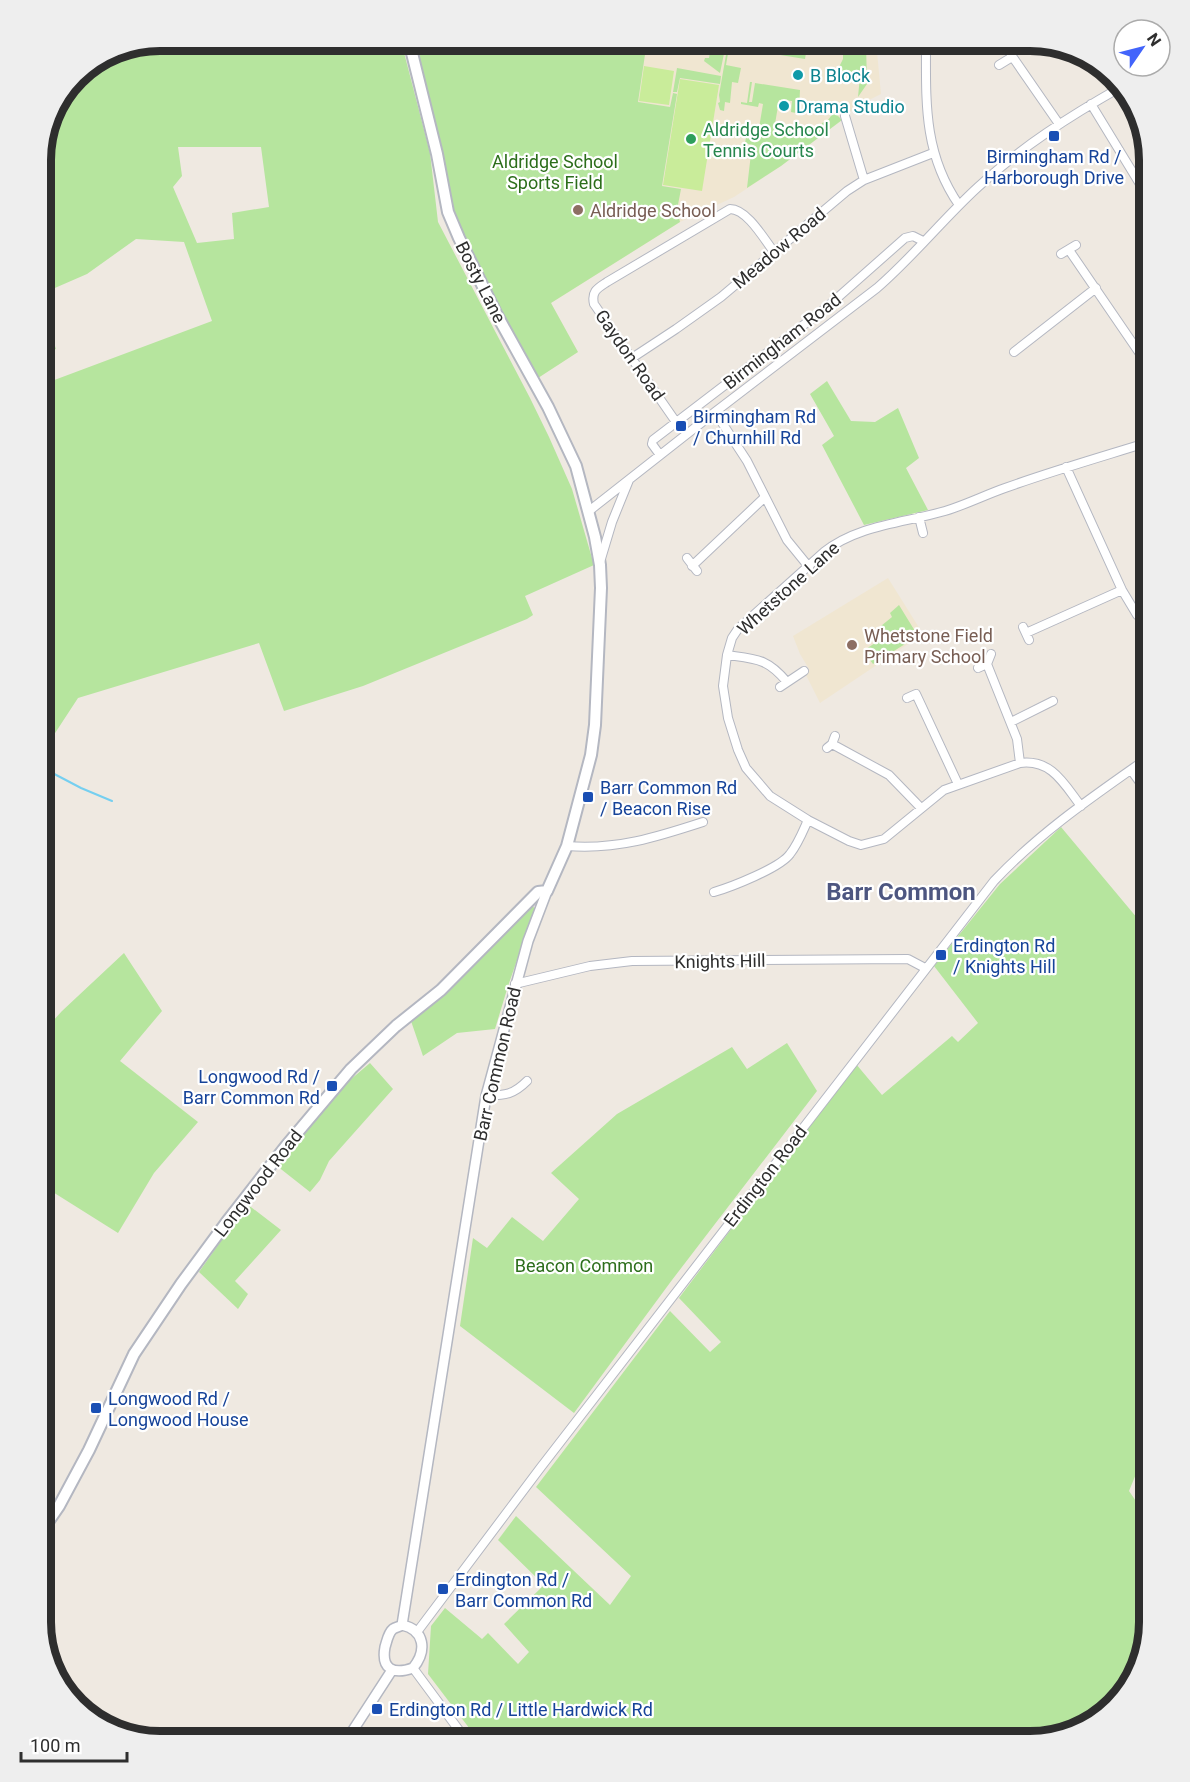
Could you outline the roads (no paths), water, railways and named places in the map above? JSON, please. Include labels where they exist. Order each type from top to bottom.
[{"type":"main road","name":"Bosty Lane","points":[[412,51],[437,154],[448,212],[497,315],[561,434],[576,466],[590,512]]},
{"type":"main road","name":"Barr Common Road","points":[[547,891],[567,846],[591,754],[595,725],[601,620],[600,565],[590,512]]},
{"type":"main road","name":"Longwood Road","points":[[51,1517],[90,1450],[134,1354],[181,1284],[286,1146],[369,1051],[449,982],[538,892],[547,891]]},
{"type":"street","points":[[926,51],[927,105],[933,153],[959,205]]},
{"type":"street","points":[[1008,51],[1059,124]]},
{"type":"street","points":[[999,65],[1012,57]]},
{"type":"street","name":"Birmingham Road","points":[[590,512],[715,412],[877,288],[1003,164],[1059,124],[1114,91]]},
{"type":"street","points":[[1091,104],[1139,183]]},
{"type":"street","points":[[845,116],[864,180]]},
{"type":"street","name":"Meadow Road","points":[[632,358],[705,309],[847,191],[864,180],[933,153]]},
{"type":"street","name":"Gaydon Road","points":[[676,422],[594,304],[594,292],[597,288],[730,209],[741,211],[774,252]]},
{"type":"street","name":"Birmingham Road","points":[[660,455],[652,444],[653,440],[826,307],[905,238],[913,236],[923,241]]},
{"type":"street","points":[[1069,250],[1139,352]]},
{"type":"street","points":[[1014,352],[1096,288]]},
{"type":"street","points":[[715,412],[747,461],[787,540],[809,567]]},
{"type":"street","name":"Whetstone Lane","points":[[1081,806],[1050,769],[1038,763],[1020,763],[944,790],[884,839],[861,845],[849,841],[808,820],[770,796],[746,768],[728,718],[723,686],[727,655],[732,638],[738,629],[831,547],[847,537],[947,511],[1066,467],[1139,445]]},
{"type":"street","points":[[1066,467],[1122,590],[1139,616]]},
{"type":"street","name":"Birmingham Road","points":[[600,565],[612,522],[630,479]]},
{"type":"street","points":[[687,558],[695,568],[765,497]]},
{"type":"street","points":[[919,517],[923,533]]},
{"type":"street","points":[[1026,633],[1122,590]]},
{"type":"street","points":[[978,668],[987,664],[991,654]]},
{"type":"street","points":[[727,655],[767,663],[776,669],[784,685],[804,671]]},
{"type":"street","points":[[987,664],[1017,739],[1020,763]]},
{"type":"street","points":[[907,698],[916,693],[958,784]]},
{"type":"street","points":[[1011,722],[1053,700]]},
{"type":"street","points":[[832,742],[889,775],[921,808]]},
{"type":"street","name":"Erdington Road","points":[[417,1632],[548,1458],[994,881],[1015,859],[1058,822],[1139,765]]},
{"type":"street","points":[[1131,770],[1139,781]]},
{"type":"street","points":[[714,892],[728,888],[782,862],[790,854],[808,820]]},
{"type":"street","points":[[567,846],[625,845],[663,836],[704,822]]},
{"type":"street","points":[[724,878],[728,888]]},
{"type":"street","name":"Barr Common Road","points":[[402,1625],[486,1096],[515,984],[547,891]]},
{"type":"street","name":"Knights Hill","points":[[515,984],[590,966],[632,962],[908,959],[925,968]]},
{"type":"street","points":[[486,1096],[508,1095],[518,1090],[527,1081]]},
{"type":"street","points":[[402,1625],[411,1627],[421,1637],[420,1656],[413,1668],[402,1671],[392,1670],[384,1660],[386,1643],[393,1629],[402,1625]]},
{"type":"street","points":[[413,1668],[460,1731]]},
{"type":"street","points":[[352,1731],[392,1670]]},
{"type":"waterway","points":[[51,772],[112,801]]},
{"type":"place","name":"B Block","points":[[798,75]]},
{"type":"place","name":"Drama Studio","points":[[784,106]]},
{"type":"place","name":"Birmingham Rd / Harborough Drive","points":[[1054,136]]},
{"type":"place","name":"Aldridge School Tennis Courts","points":[[691,139]]},
{"type":"place","name":"Aldridge School","points":[[578,210]]},
{"type":"place","name":"Birmingham Rd / Churnhill Rd","points":[[681,426]]},
{"type":"place","name":"Whetstone Field Primary School","points":[[852,645]]},
{"type":"place","name":"Barr Common Rd / Beacon Rise","points":[[588,797]]},
{"type":"place","name":"Erdington Rd / Knights Hill","points":[[941,955]]},
{"type":"place","name":"Longwood Rd / Barr Common Rd","points":[[332,1086]]},
{"type":"place","name":"Longwood Rd / Longwood House","points":[[96,1408]]},
{"type":"place","name":"Erdington Rd / Barr Common Rd","points":[[443,1589]]},
{"type":"place","name":"Erdington Rd / Little Hardwick Rd","points":[[377,1709]]},
{"type":"district","name":"Barr Common","points":[[901,892]]},
{"type":"park label","name":"Aldridge School Sports Field","points":[[555,171]]},
{"type":"park label","name":"Beacon Common","points":[[584,1265]]}]
